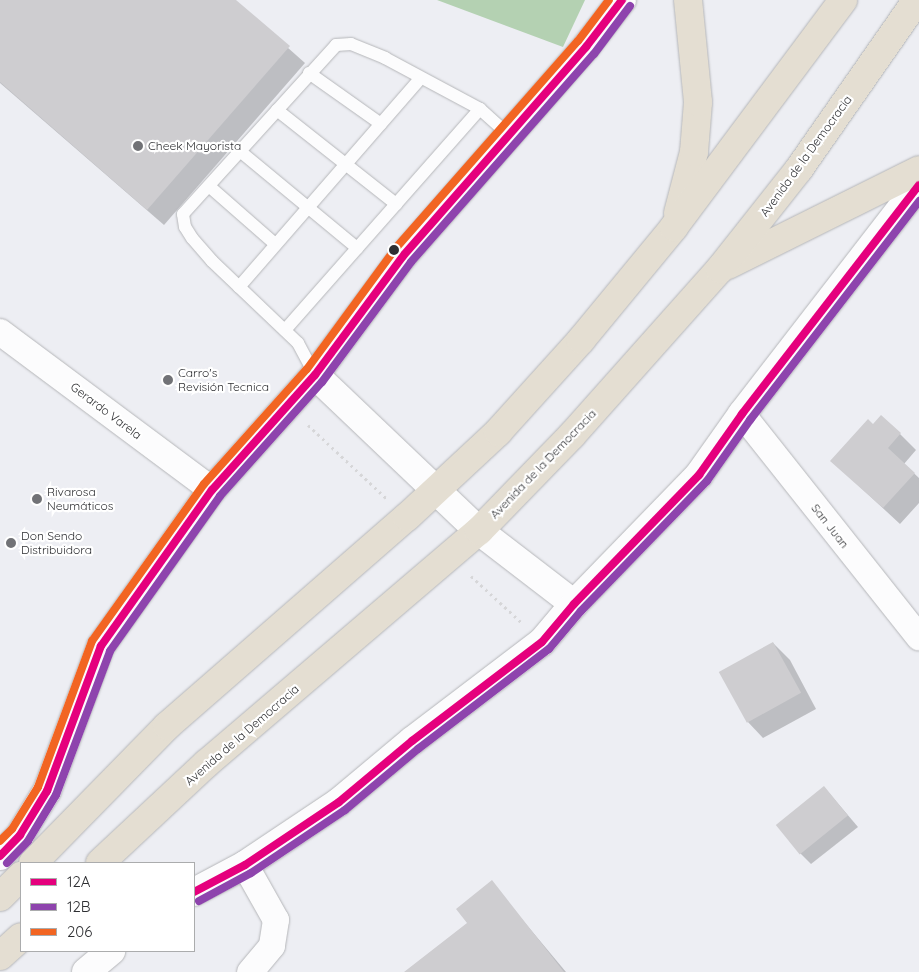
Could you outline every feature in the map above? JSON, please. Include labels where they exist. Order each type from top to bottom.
[{"type":"highway","points":[[674,227],[694,152],[698,102],[688,0]]},
{"type":"highway","points":[[34,862],[167,726],[436,490],[498,432],[556,368],[674,227],[843,0]]},
{"type":"highway","name":"Avenida de la Democracia","points":[[101,862],[207,763],[479,531],[572,435],[720,269],[799,169],[917,0]]},
{"type":"highway","points":[[720,269],[919,170]]},
{"type":"highway","points":[[0,897],[20,877]]},
{"type":"street","points":[[0,856],[20,835],[47,791],[101,646],[212,490],[315,375],[403,256],[509,136],[622,0]]},
{"type":"street","points":[[195,891],[245,865],[339,802],[412,741],[542,642],[574,604],[699,475],[742,414],[919,185]]},
{"type":"street","name":"Gerardo Varela","points":[[0,332],[212,490]]},
{"type":"street","points":[[315,375],[479,531],[574,604]]},
{"type":"street","name":"San Juan","points":[[742,414],[919,637]]},
{"type":"street","points":[[245,865],[276,920],[272,946],[250,972]]},
{"type":"street","points":[[86,972],[110,952]]},
{"type":"lane","points":[[315,375],[298,343],[212,261],[185,227],[183,214],[210,187],[330,49],[336,45],[351,44],[422,78],[480,109],[509,136]]},
{"type":"lane","points":[[309,73],[381,124]]},
{"type":"lane","points":[[239,287],[274,243],[422,78]]},
{"type":"lane","points":[[285,330],[480,109]]},
{"type":"lane","points":[[277,110],[396,204]]},
{"type":"lane","points":[[241,152],[357,248]]},
{"type":"lane","points":[[210,187],[274,243]]},
{"type":"path","points":[[300,418],[391,502]]},
{"type":"path","points":[[470,575],[524,624]]},
{"type":"green space","points":[[437,0],[585,0],[563,47]]},
{"type":"building","name":"Cheek Mayorista","points":[[0,0],[236,0],[290,46],[147,210],[0,82]]},
{"type":"building","points":[[881,415],[901,433],[888,448],[915,473],[883,508],[830,461],[868,419],[873,424]]},
{"type":"building","points":[[773,642],[801,693],[747,723],[719,672]]},
{"type":"building","points":[[824,786],[848,816],[800,855],[776,825]]},
{"type":"building","points":[[492,880],[564,972],[404,972],[467,923],[456,909]]},
{"type":"transit line","name":"206","points":[[0,841],[12,829],[38,787],[92,641],[204,484],[307,369],[395,249],[578,41],[609,0]]},
{"type":"transit line","name":"12A","points":[[0,856],[20,835],[47,791],[101,646],[212,490],[315,375],[403,256],[586,47],[622,0]]},
{"type":"transit line","name":"12B","points":[[7,863],[28,841],[56,795],[110,651],[220,496],[322,382],[411,262],[594,54],[630,6]]},
{"type":"transit line","name":"12A","points":[[195,891],[245,865],[339,802],[412,741],[542,642],[574,604],[699,475],[742,414],[919,185]]},
{"type":"transit line","name":"12B","points":[[199,901],[251,873],[345,810],[418,749],[549,649],[581,611],[707,481],[750,420],[919,201]]},
{"type":"place","name":"Cheek Mayorista","points":[[138,146]]},
{"type":"place","name":"Carro's Revisión Tecnica","points":[[168,380]]},
{"type":"place","name":"Rivarosa Neumáticos","points":[[37,499]]},
{"type":"place","name":"Don Sendo Distribuidora","points":[[11,543]]}]
